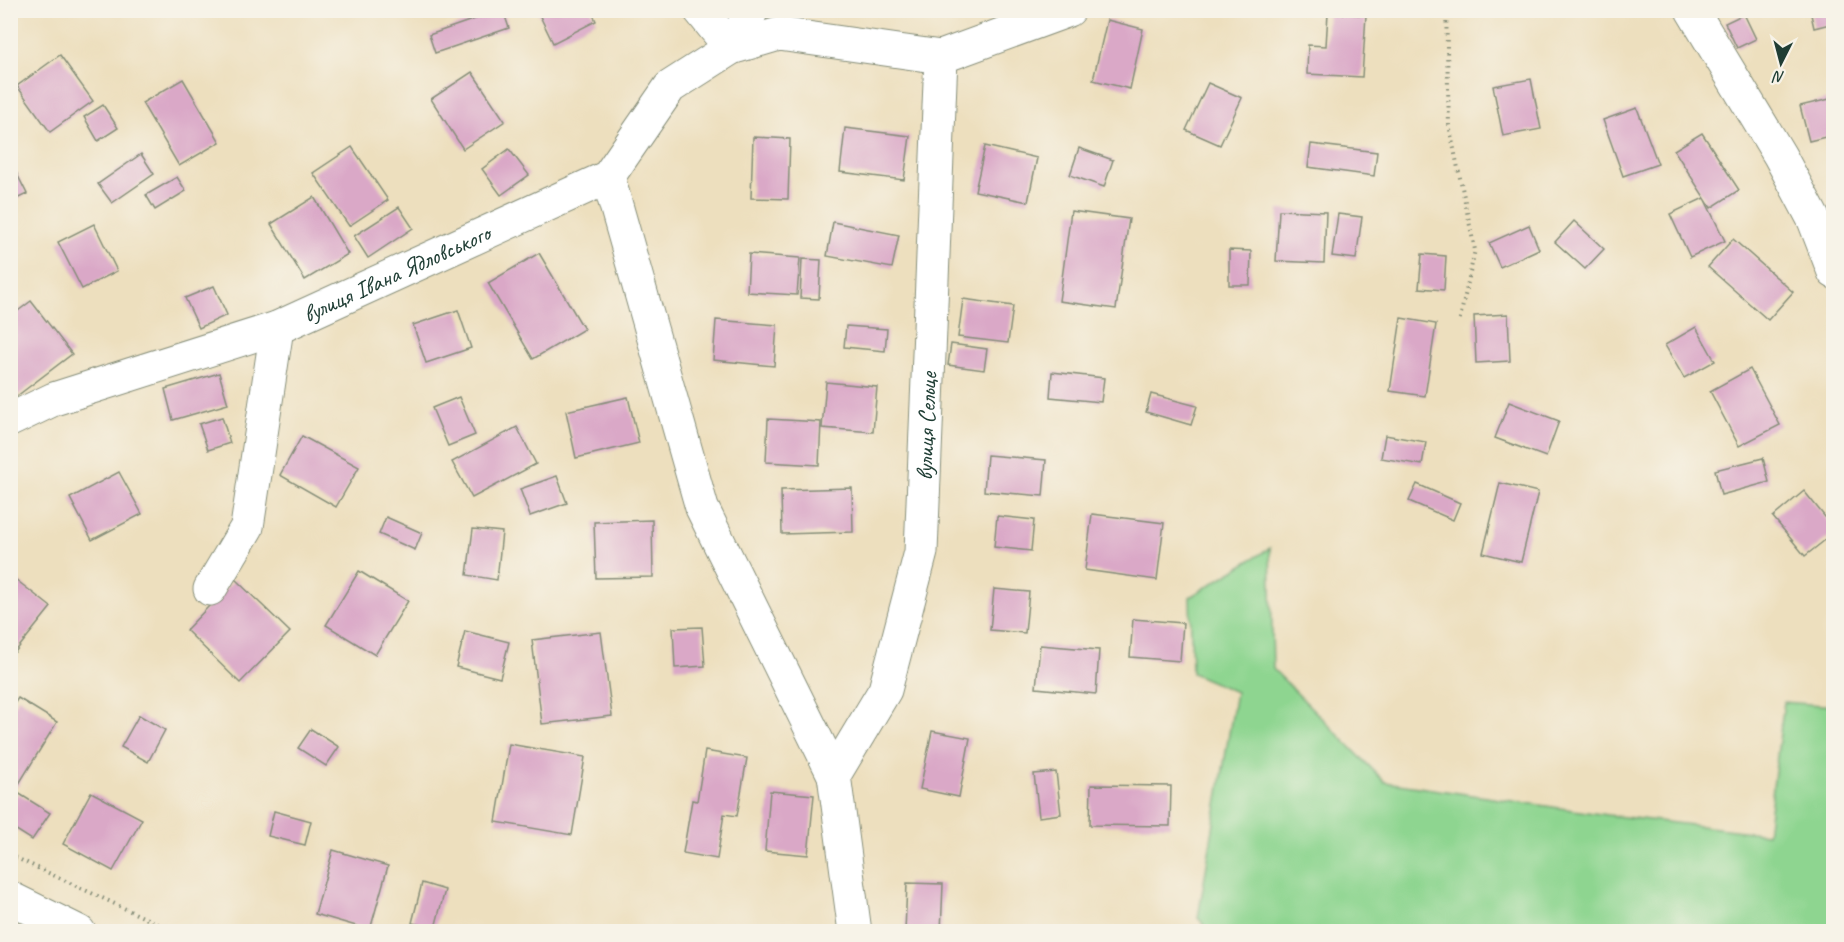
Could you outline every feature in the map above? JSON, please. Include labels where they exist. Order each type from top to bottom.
[{"type":"street","points":[[700,10],[731,48]]},
{"type":"street","points":[[731,48],[752,10]]},
{"type":"street","points":[[855,932],[834,775],[702,508],[608,177],[670,87],[731,48],[779,34],[941,57],[1069,10]]},
{"type":"street","points":[[1692,10],[1780,156],[1814,220],[1833,272]]},
{"type":"street","name":"вулиця Сельце","points":[[834,775],[885,690],[921,552],[941,57]]},
{"type":"street","name":"вулиця Івана Ядловського","points":[[10,420],[54,399],[276,328],[608,177]]},
{"type":"street","points":[[210,589],[247,527],[276,328]]},
{"type":"street","points":[[10,898],[79,932]]},
{"type":"path","points":[[1446,10],[1449,125],[1475,250],[1459,323]]},
{"type":"path","points":[[10,855],[175,932]]},
{"type":"green space","points":[[1270,548],[1273,669],[1385,782],[1607,815],[1767,834],[1784,702],[1833,706],[1833,931],[1210,931],[1198,918],[1236,692],[1192,673],[1190,597]]},
{"type":"building","points":[[503,10],[509,28],[435,53],[429,35]]},
{"type":"building","points":[[537,10],[591,10],[596,21],[553,43]]},
{"type":"building","points":[[1810,10],[1834,10],[1834,23],[1814,28]]},
{"type":"building","points":[[1328,13],[1366,15],[1362,77],[1307,74],[1308,45],[1326,46]]},
{"type":"building","points":[[1744,14],[1756,39],[1737,48],[1725,23]]},
{"type":"building","points":[[1107,20],[1143,29],[1130,89],[1093,80]]},
{"type":"building","points":[[60,55],[93,101],[50,132],[17,86]]},
{"type":"building","points":[[472,72],[505,121],[463,149],[431,99]]},
{"type":"building","points":[[183,79],[220,142],[179,166],[142,103]]},
{"type":"building","points":[[1531,79],[1541,129],[1503,136],[1493,86]]},
{"type":"building","points":[[1208,83],[1242,98],[1220,145],[1186,130]]},
{"type":"building","points":[[1834,98],[1834,135],[1809,141],[1800,106]]},
{"type":"building","points":[[103,105],[118,128],[98,141],[84,117]]},
{"type":"building","points":[[1637,108],[1658,164],[1623,176],[1603,120]]},
{"type":"building","points":[[845,128],[910,136],[904,180],[840,172]]},
{"type":"building","points":[[1702,133],[1739,190],[1711,208],[1674,150]]},
{"type":"building","points":[[753,137],[790,139],[788,199],[751,198]]},
{"type":"building","points":[[1311,144],[1377,152],[1374,176],[1308,167]]},
{"type":"building","points":[[985,146],[1037,158],[1028,202],[975,191]]},
{"type":"building","points":[[352,147],[388,200],[349,226],[313,173]]},
{"type":"building","points":[[1079,148],[1113,160],[1104,187],[1070,175]]},
{"type":"building","points":[[509,149],[529,175],[501,195],[482,169]]},
{"type":"building","points":[[141,154],[154,174],[112,203],[98,184]]},
{"type":"building","points":[[10,160],[27,194],[10,202]]},
{"type":"building","points":[[177,177],[186,191],[155,210],[146,195]]},
{"type":"building","points":[[314,197],[348,254],[305,280],[271,224]]},
{"type":"building","points":[[1704,198],[1725,241],[1690,257],[1670,214]]},
{"type":"building","points":[[399,207],[413,228],[368,258],[354,236]]},
{"type":"building","points":[[1279,210],[1326,212],[1324,263],[1276,261]]},
{"type":"building","points":[[1071,211],[1129,219],[1116,309],[1059,301]]},
{"type":"building","points":[[1338,214],[1362,217],[1356,259],[1332,256]]},
{"type":"building","points":[[1574,221],[1604,249],[1585,269],[1555,242]]},
{"type":"building","points":[[833,222],[899,235],[892,268],[827,256]]},
{"type":"building","points":[[94,224],[117,271],[82,289],[58,242]]},
{"type":"building","points":[[1529,225],[1539,249],[1500,267],[1489,243]]},
{"type":"building","points":[[1733,239],[1793,292],[1768,320],[1708,267]]},
{"type":"building","points":[[1229,250],[1251,251],[1250,285],[1229,285]]},
{"type":"building","points":[[539,253],[584,329],[533,359],[488,283]]},
{"type":"building","points":[[749,254],[800,258],[797,295],[747,292]]},
{"type":"building","points":[[1422,254],[1446,256],[1444,290],[1419,288]]},
{"type":"building","points":[[802,259],[821,260],[819,299],[800,298]]},
{"type":"building","points":[[214,286],[227,315],[199,328],[185,298]]},
{"type":"building","points":[[963,299],[1013,306],[1008,343],[958,337]]},
{"type":"building","points":[[31,301],[72,354],[17,396],[10,387],[10,317]]},
{"type":"building","points":[[458,310],[471,348],[426,363],[413,325]]},
{"type":"building","points":[[1508,314],[1510,361],[1476,363],[1474,316]]},
{"type":"building","points":[[1401,318],[1436,324],[1425,396],[1390,391]]},
{"type":"building","points":[[716,320],[777,325],[774,366],[713,360]]},
{"type":"building","points":[[846,326],[887,329],[885,351],[844,347]]},
{"type":"building","points":[[1696,327],[1715,361],[1684,378],[1665,345]]},
{"type":"building","points":[[951,344],[987,349],[984,370],[948,365]]},
{"type":"building","points":[[1750,369],[1780,425],[1739,446],[1710,391]]},
{"type":"building","points":[[1052,372],[1104,378],[1101,402],[1050,397]]},
{"type":"building","points":[[219,373],[228,404],[173,420],[165,389]]},
{"type":"building","points":[[826,382],[877,387],[873,432],[822,428]]},
{"type":"building","points":[[1151,394],[1197,406],[1191,425],[1146,412]]},
{"type":"building","points":[[459,397],[475,435],[448,446],[432,408]]},
{"type":"building","points":[[628,397],[639,443],[576,458],[566,411]]},
{"type":"building","points":[[1509,402],[1559,421],[1546,457],[1495,438]]},
{"type":"building","points":[[222,417],[230,443],[208,450],[199,424]]},
{"type":"building","points":[[768,419],[821,422],[819,465],[766,462]]},
{"type":"building","points":[[517,427],[536,464],[472,498],[452,462]]},
{"type":"building","points":[[1385,435],[1426,442],[1422,465],[1381,458]]},
{"type":"building","points":[[302,436],[359,467],[336,507],[280,475]]},
{"type":"building","points":[[987,455],[1046,460],[1043,496],[984,491]]},
{"type":"building","points":[[1763,458],[1769,482],[1721,495],[1715,470]]},
{"type":"building","points":[[119,472],[142,514],[92,540],[70,498]]},
{"type":"building","points":[[557,476],[567,503],[530,516],[520,489]]},
{"type":"building","points":[[1500,483],[1538,492],[1521,562],[1483,553]]},
{"type":"building","points":[[1417,484],[1460,503],[1453,520],[1409,501]]},
{"type":"building","points":[[852,488],[853,532],[782,534],[781,490]]},
{"type":"building","points":[[1804,491],[1834,528],[1834,533],[1805,556],[1773,517]]},
{"type":"building","points":[[1092,514],[1164,523],[1157,580],[1085,570]]},
{"type":"building","points":[[997,516],[1034,520],[1031,551],[994,547]]},
{"type":"building","points":[[386,517],[422,533],[415,550],[379,534]]},
{"type":"building","points":[[652,520],[653,577],[596,578],[594,522]]},
{"type":"building","points":[[473,529],[502,532],[497,580],[467,575]]},
{"type":"building","points":[[359,571],[408,601],[375,655],[326,625]]},
{"type":"building","points":[[10,575],[51,607],[15,652],[10,649]]},
{"type":"building","points":[[235,579],[290,632],[240,683],[186,630]]},
{"type":"building","points":[[994,589],[1029,592],[1025,633],[990,630]]},
{"type":"building","points":[[1133,619],[1183,623],[1180,661],[1130,657]]},
{"type":"building","points":[[702,627],[705,666],[675,668],[673,628]]},
{"type":"building","points":[[465,631],[509,642],[500,678],[456,667]]},
{"type":"building","points":[[601,632],[612,716],[542,724],[532,640]]},
{"type":"building","points":[[1040,645],[1099,650],[1096,694],[1036,688]]},
{"type":"building","points":[[18,698],[57,722],[17,787],[10,783],[10,710]]},
{"type":"building","points":[[139,715],[165,730],[148,762],[121,747]]},
{"type":"building","points":[[311,729],[339,747],[326,766],[298,748]]},
{"type":"building","points":[[932,731],[970,738],[959,797],[920,789]]},
{"type":"building","points":[[509,744],[585,757],[572,835],[496,822]]},
{"type":"building","points":[[705,751],[747,758],[737,816],[724,814],[717,859],[683,853],[692,800],[697,801]]},
{"type":"building","points":[[1056,772],[1061,814],[1039,817],[1034,774]]},
{"type":"building","points":[[1091,785],[1171,786],[1170,826],[1090,825]]},
{"type":"building","points":[[770,791],[814,795],[808,855],[765,851]]},
{"type":"building","points":[[91,792],[142,819],[113,871],[63,844]]},
{"type":"building","points":[[18,793],[50,813],[32,840],[10,826],[10,804]]},
{"type":"building","points":[[274,811],[311,821],[305,845],[268,836]]},
{"type":"building","points":[[333,850],[388,866],[370,930],[315,914]]},
{"type":"building","points":[[422,883],[445,890],[435,928],[412,923]]},
{"type":"building","points":[[907,883],[943,884],[941,932],[905,932]]}]
